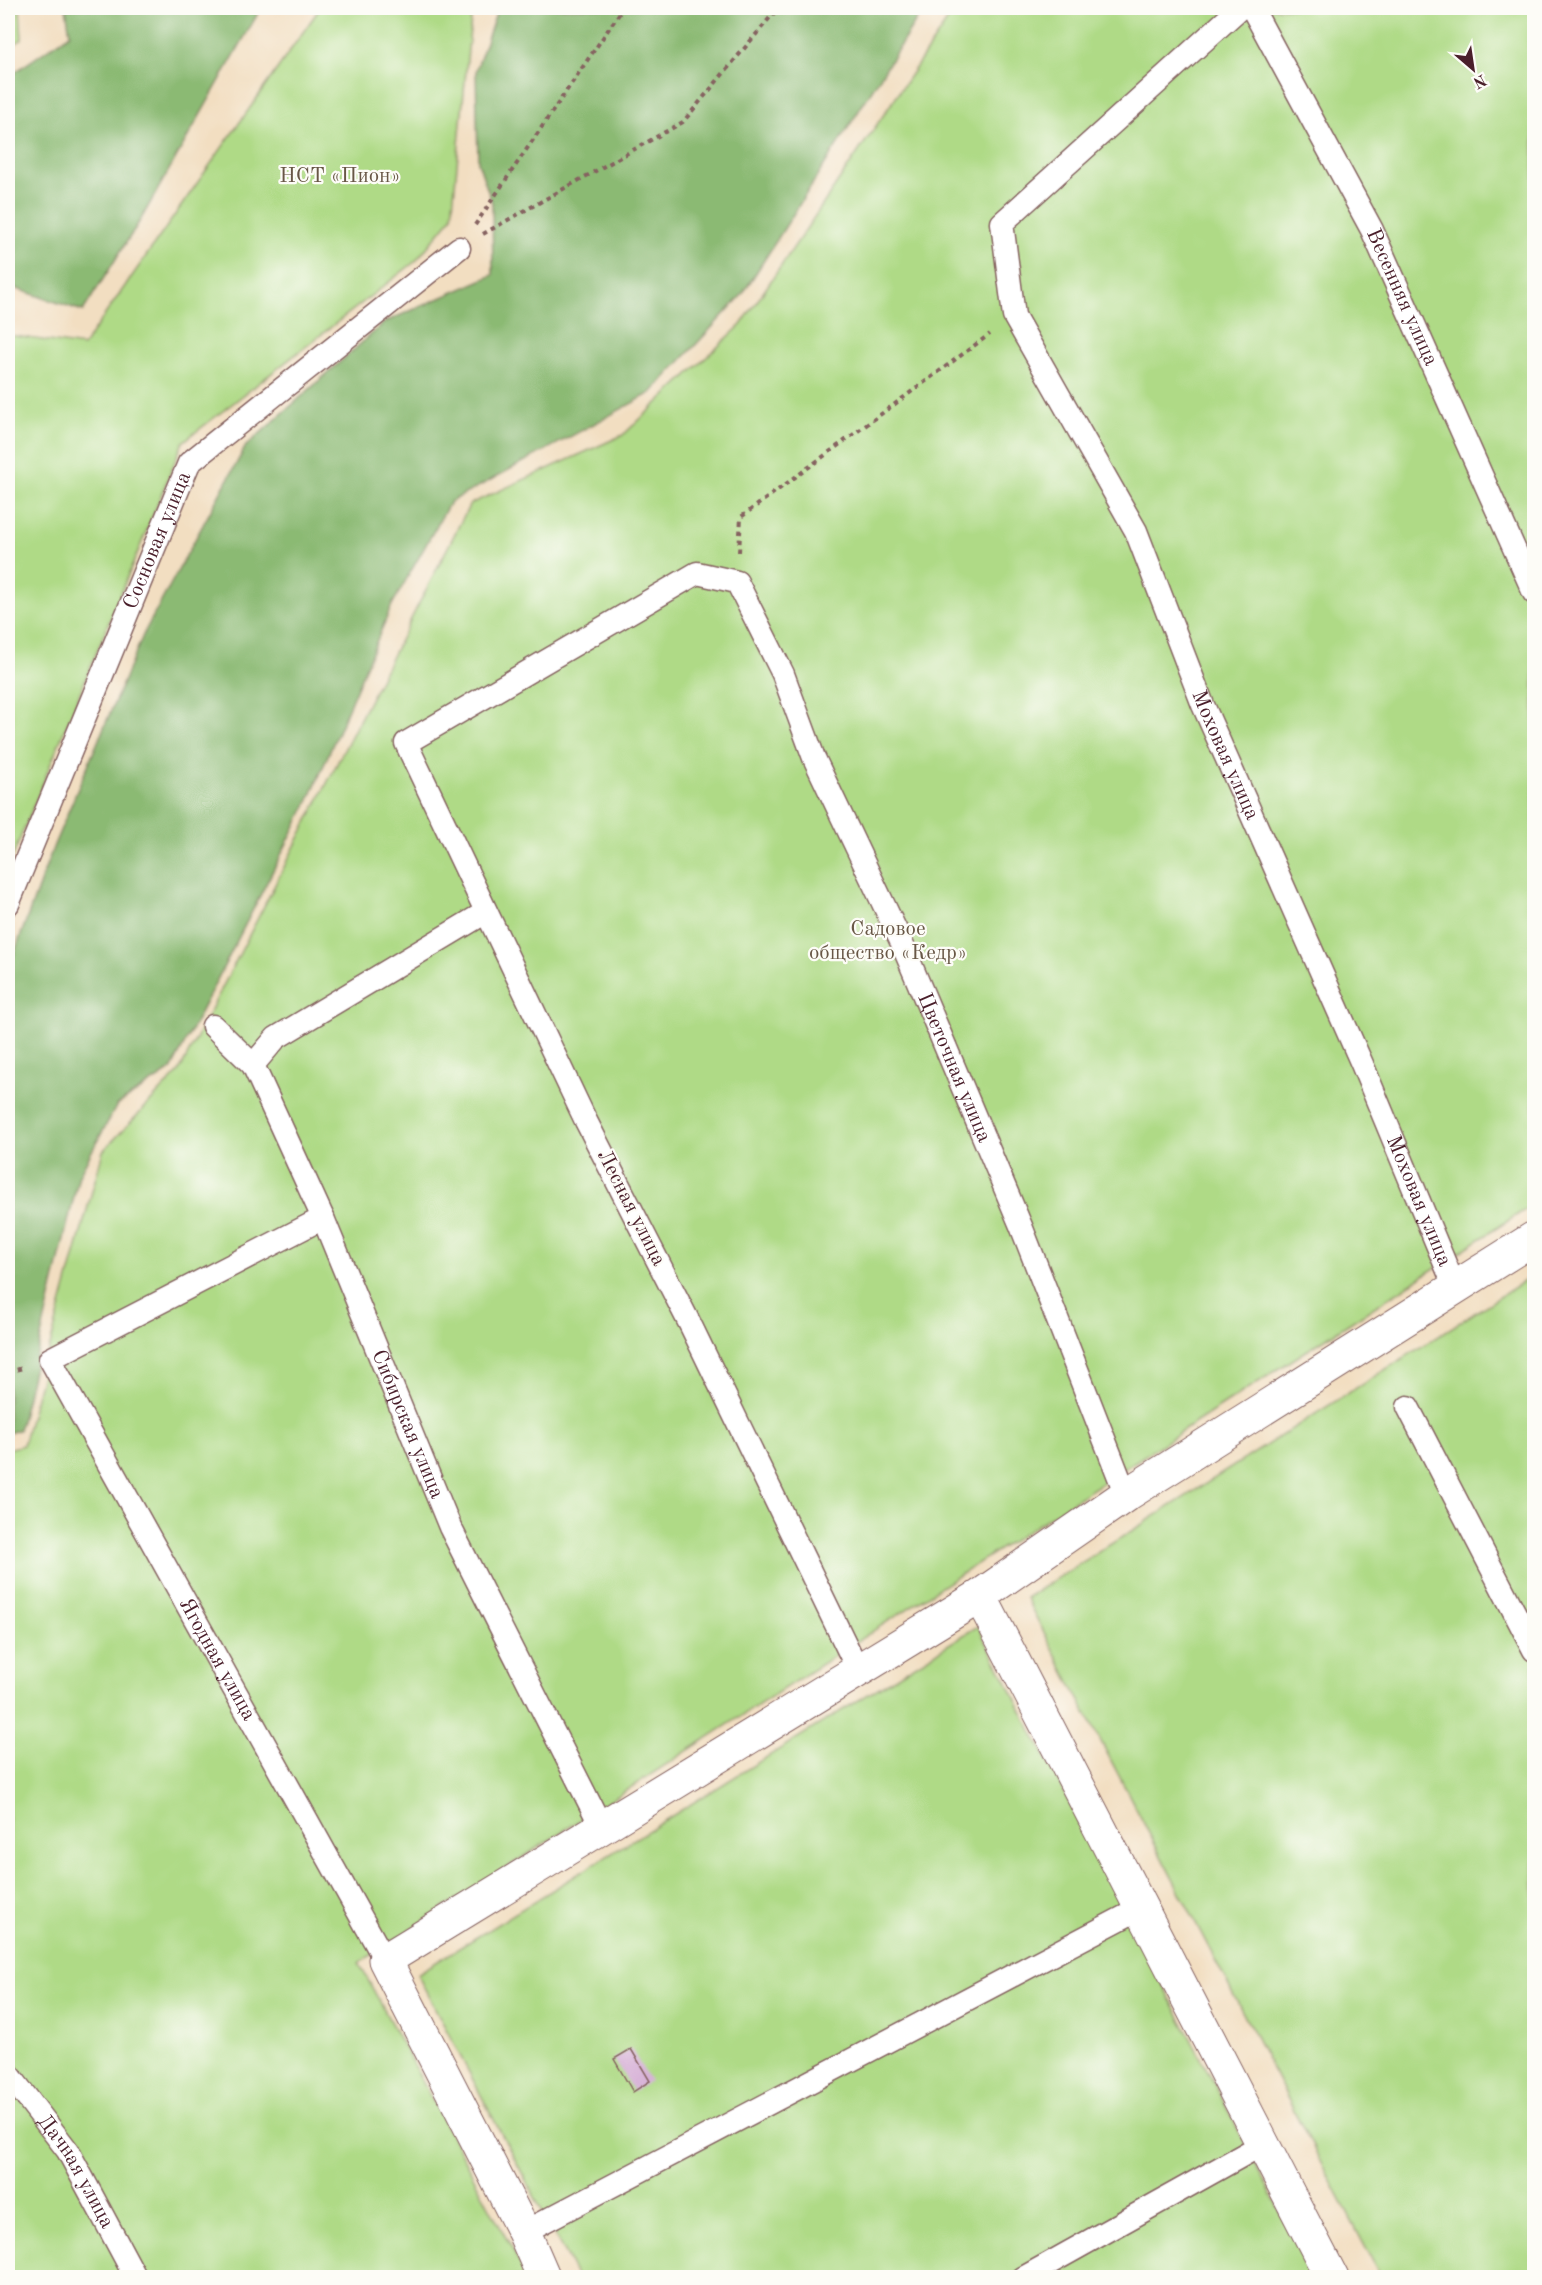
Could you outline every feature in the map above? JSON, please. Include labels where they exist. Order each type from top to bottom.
[{"type":"street","points":[[544,2277],[524,2232],[386,1960],[601,1826],[859,1672],[980,1596],[1126,1495],[1456,1290],[1534,1238]]},
{"type":"street","points":[[980,1596],[1332,2277]]},
{"type":"lane","name":"Моховая улица","points":[[1240,8],[1002,223],[1014,316],[1136,531],[1203,705],[1362,1064],[1456,1290]]},
{"type":"lane","name":"Весенняя улица","points":[[1252,8],[1372,230],[1534,593]]},
{"type":"lane","name":"Сосновая улица","points":[[8,904],[189,463],[459,248]]},
{"type":"lane","name":"Лесная улица","points":[[737,582],[697,573],[406,743],[486,912],[859,1672]]},
{"type":"lane","name":"Цветочная улица","points":[[737,582],[783,674],[814,758],[900,939],[1021,1226],[1126,1495]]},
{"type":"lane","points":[[253,1065],[276,1038],[486,912]]},
{"type":"lane","name":"Сибирская улица","points":[[213,1026],[253,1065],[323,1218],[450,1527],[601,1826]]},
{"type":"lane","name":"Ягодная улица","points":[[323,1218],[50,1359],[386,1960]]},
{"type":"lane","points":[[1408,1407],[1534,1650]]},
{"type":"lane","points":[[524,2232],[1141,1908]]},
{"type":"lane","name":"Дачная улица","points":[[8,2073],[68,2151],[136,2277]]},
{"type":"lane","points":[[1023,2277],[1263,2144]]},
{"type":"path","points":[[459,248],[623,8]]},
{"type":"path","points":[[459,248],[683,122],[778,8]]},
{"type":"path","points":[[737,582],[741,516],[1014,316]]},
{"type":"green space","points":[[8,8],[20,8],[22,39],[8,49]]},
{"type":"green space","points":[[66,8],[261,8],[141,219],[83,311],[8,286],[8,77],[70,34]]},
{"type":"green space","name":"НСТ «Пион»","points":[[320,8],[472,8],[452,217],[416,261],[183,442],[8,868],[8,335],[83,346]]},
{"type":"green space","points":[[498,8],[924,8],[742,295],[651,393],[450,502],[392,605],[309,800],[171,1070],[117,1105],[79,1175],[19,1430],[8,1433],[8,970],[54,845],[144,633],[246,446],[385,322],[493,275],[492,203],[478,162],[476,70]]},
{"type":"green space","name":"Садовое общество «Кедр»","points":[[956,8],[1534,8],[1534,1204],[359,1963],[527,2277],[8,2277],[8,2055],[10,2054],[8,2047],[8,1449],[23,1445],[103,1151],[179,1072],[470,504],[623,435],[741,325]]},
{"type":"green space","points":[[1534,1275],[1534,2277],[1381,2277],[1026,1598]]},
{"type":"green space","points":[[978,1626],[1314,2277],[577,2277],[417,1974]]},
{"type":"building","points":[[631,2049],[650,2081],[633,2092],[614,2059]]}]
